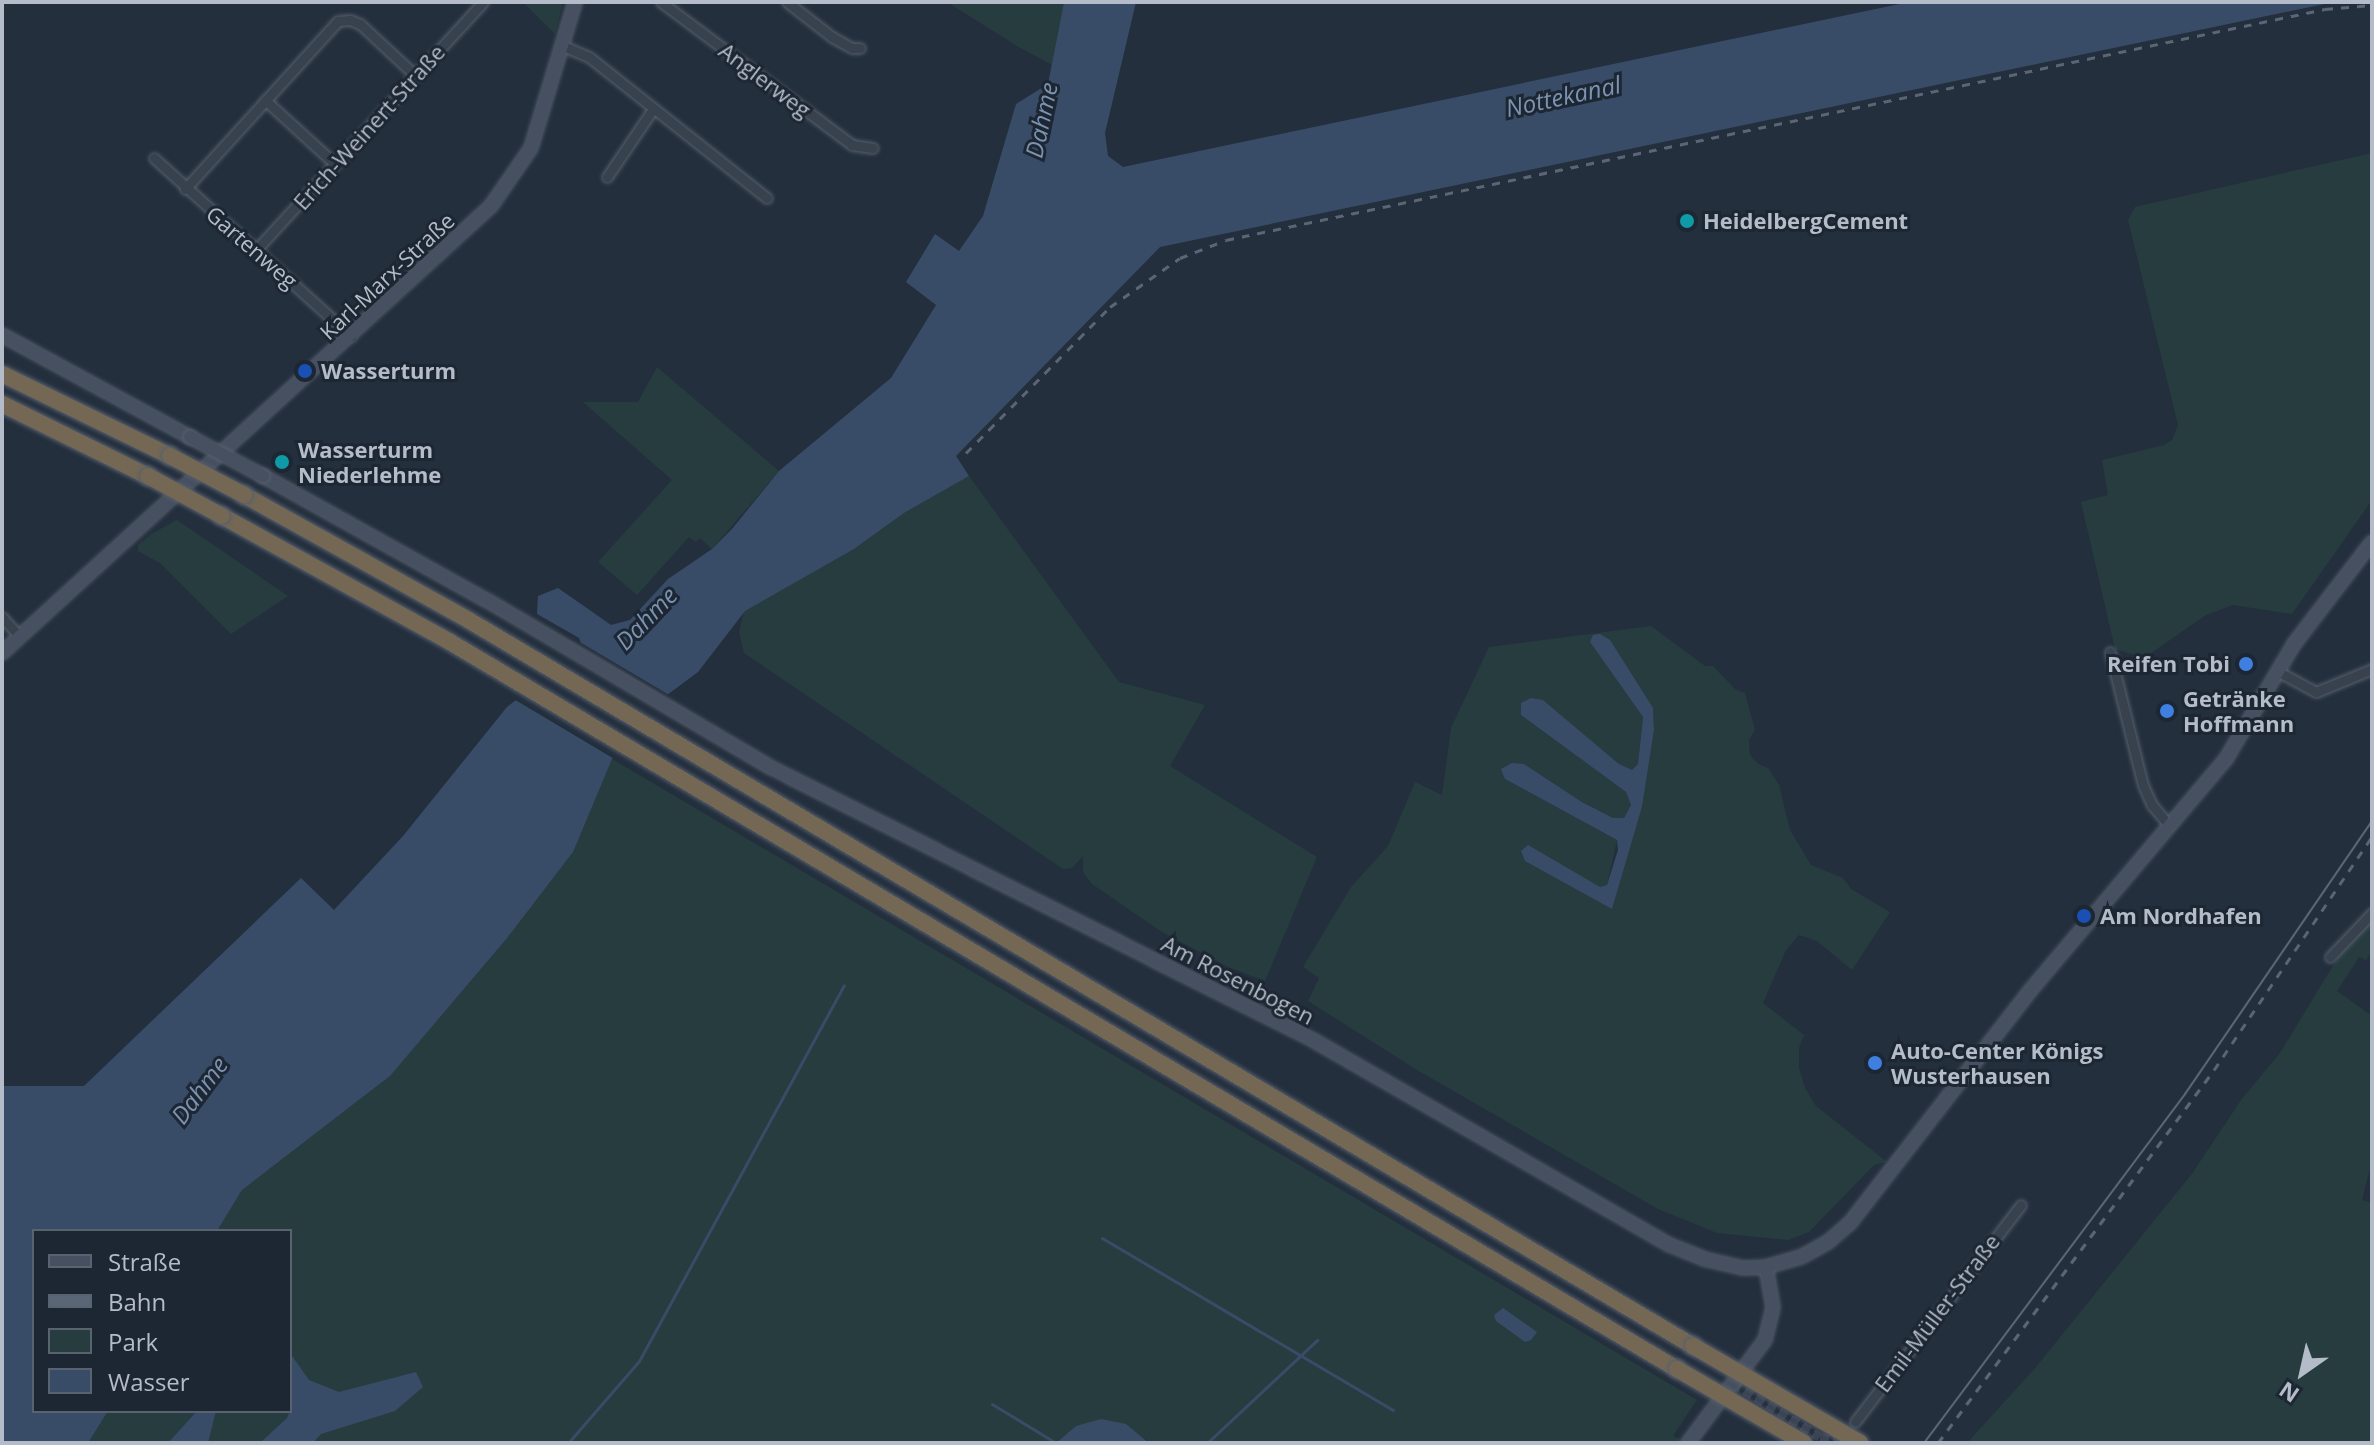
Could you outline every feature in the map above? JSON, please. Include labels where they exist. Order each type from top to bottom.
[{"type":"highway","points":[[2,374],[244,495],[470,621],[1860,1443]]},
{"type":"highway","points":[[2,404],[148,476],[450,642],[1804,1443]]},
{"type":"main road","name":"Karl-Marx-Straße","points":[[2,653],[351,336],[472,224],[510,183],[539,129],[575,2]]},
{"type":"main road","name":"Am Rosenbogen","points":[[2,335],[488,601],[690,721],[816,791],[1313,1040],[1670,1245],[1725,1265],[1766,1267]]},
{"type":"main road","points":[[1688,1443],[1765,1340],[1773,1307],[1766,1267],[1814,1251],[1850,1223],[2029,992],[2226,759],[2277,671],[2323,604],[2372,542]]},
{"type":"street","name":"Erich-Weinert-Straße","points":[[255,251],[483,2]]},
{"type":"street","name":"Anglerweg","points":[[661,2],[852,145],[873,148]]},
{"type":"street","points":[[787,2],[832,37],[852,48],[860,48]]},
{"type":"street","points":[[185,189],[338,21],[350,20],[360,24],[416,76]]},
{"type":"street","points":[[563,46],[589,57],[767,198]]},
{"type":"street","points":[[265,100],[335,164]]},
{"type":"street","points":[[607,177],[653,109]]},
{"type":"street","name":"Gartenweg","points":[[154,158],[351,336]]},
{"type":"street","points":[[2,617],[20,637]]},
{"type":"street","points":[[2110,652],[2143,785],[2152,805],[2168,824]]},
{"type":"street","points":[[2277,671],[2316,692],[2372,669]]},
{"type":"street","points":[[2330,957],[2372,913]]},
{"type":"street","name":"Emil-Müller-Straße","points":[[1855,1422],[2021,1205]]},
{"type":"green space","points":[[523,2],[563,2],[555,34]]},
{"type":"green space","points":[[947,2],[1064,2],[1052,65],[1017,46]]},
{"type":"green space","points":[[2372,153],[2372,500],[2292,614],[2233,605],[2206,615],[2144,658],[2115,649],[2081,502],[2108,495],[2102,460],[2164,445],[2172,440],[2178,425],[2128,220],[2135,207]]},
{"type":"green space","points":[[657,367],[779,471],[712,549],[700,538],[696,542],[689,537],[637,595],[598,562],[672,480],[583,402],[638,402]]},
{"type":"green space","points":[[969,476],[1119,682],[1205,705],[1170,766],[1317,857],[1265,981],[1226,966],[1162,932],[1092,884],[1083,872],[1083,856],[1072,868],[1063,869],[744,653],[739,632],[744,611],[854,549],[904,513]]},
{"type":"green space","points":[[177,520],[288,596],[231,634],[160,563],[138,551],[138,545],[151,534]]},
{"type":"green space","points":[[1651,626],[1705,666],[1713,666],[1736,690],[1745,693],[1755,730],[1749,740],[1750,755],[1758,764],[1768,768],[1779,785],[1790,830],[1811,865],[1843,878],[1851,889],[1890,912],[1852,970],[1817,941],[1799,935],[1786,950],[1763,1003],[1804,1035],[1799,1048],[1799,1068],[1805,1088],[1816,1106],[1887,1162],[1874,1165],[1809,1232],[1788,1240],[1717,1233],[1658,1209],[1417,1070],[1308,1001],[1319,978],[1303,967],[1351,887],[1388,846],[1415,782],[1442,795],[1451,728],[1489,647]],"holes":[[[1590,642],[1653,708],[1654,730],[1642,807],[1612,909],[1600,888],[1607,885],[1617,840],[1505,779],[1524,764],[1582,802],[1613,818],[1624,818],[1631,805],[1626,792],[1521,715],[1543,700],[1619,764],[1632,771],[1638,764],[1643,717]]]},
{"type":"green space","points":[[612,759],[1697,1400],[1673,1436],[1691,1443],[1149,1443],[1146,1439],[1076,1426],[1056,1443],[88,1443],[107,1413],[292,1413],[292,1229],[218,1229],[242,1190],[390,1076],[595,795]]},
{"type":"green space","points":[[2367,921],[2372,924],[2372,951],[2366,960],[2359,957],[2337,991],[2372,1016],[2372,1160],[2362,1200],[2372,1203],[2372,1443],[1967,1443],[2036,1367],[2191,1175],[2241,1100],[2280,1053],[2343,949]]},
{"type":"water","points":[[1064,2],[1136,2],[1105,133],[1108,156],[1123,167],[1909,2],[2334,2],[1160,247],[956,456],[969,476],[904,513],[854,549],[745,611],[698,672],[648,709],[612,759],[573,852],[507,938],[390,1076],[242,1190],[218,1229],[32,1229],[32,1413],[107,1413],[88,1443],[2,1443],[2,1086],[84,1086],[301,878],[334,910],[403,836],[507,707],[516,700],[547,718],[590,667],[579,638],[537,614],[538,596],[558,588],[611,625],[630,620],[668,579],[712,549],[732,529],[779,471],[891,378],[936,305],[906,282],[935,234],[959,251],[983,216],[1016,104],[1048,84]]},
{"type":"water","points":[[1600,634],[1610,640],[1653,708],[1654,730],[1642,807],[1612,909],[1525,861],[1521,851],[1528,845],[1600,887],[1607,885],[1618,850],[1617,840],[1505,779],[1501,769],[1512,763],[1524,764],[1582,802],[1613,818],[1624,818],[1631,805],[1626,792],[1521,715],[1521,703],[1531,698],[1543,700],[1619,764],[1632,770],[1638,764],[1643,717],[1590,642],[1593,635]]},
{"type":"water","points":[[1503,1308],[1537,1332],[1531,1340],[1525,1342],[1496,1321],[1494,1315]]},
{"type":"water","points":[[292,1356],[309,1380],[339,1392],[416,1372],[423,1387],[395,1411],[321,1434],[313,1443],[260,1443],[292,1413]]},
{"type":"water","points":[[195,1413],[216,1413],[208,1443],[168,1443]]},
{"type":"water","points":[[1101,1419],[1126,1424],[1149,1443],[1056,1443],[1076,1426]]},
{"type":"pier","points":[[534,615],[671,696],[651,711],[616,760],[512,698],[518,696],[546,713],[586,666],[576,641]]},
{"type":"waterway","points":[[568,1443],[639,1361],[844,985]]},
{"type":"waterway","points":[[1102,1238],[1393,1410]]},
{"type":"waterway","points":[[1207,1443],[1317,1340]]},
{"type":"waterway","points":[[992,1404],[1056,1443]]},
{"type":"tunnel","points":[[1733,1383],[1820,1437],[1834,1440],[1845,1435],[1855,1422]]},
{"type":"tram line","points":[[1924,1443],[2185,1094],[2372,821]]},
{"type":"railway","points":[[966,453],[1110,307],[1180,258],[1226,240],[2325,9],[2372,5]]},
{"type":"railway","points":[[1938,1443],[2214,1070],[2372,837]]},
{"type":"place","name":"HeidelbergCement","points":[[1687,221]]},
{"type":"place","name":"Wasserturm","points":[[305,371]]},
{"type":"place","name":"Wasserturm Niederlehme","points":[[282,462]]},
{"type":"place","name":"Reifen Tobi","points":[[2246,664]]},
{"type":"place","name":"Getränke Hoffmann","points":[[2167,711]]},
{"type":"place","name":"Am Nordhafen","points":[[2084,916]]},
{"type":"place","name":"Auto-Center Königs Wusterhausen","points":[[1875,1063]]},
{"type":"water label","name":"Nottekanal","points":[[1563,96]]},
{"type":"water label","name":"Dahme","points":[[1041,120]]},
{"type":"water label","name":"Dahme","points":[[646,618]]},
{"type":"water label","name":"Dahme","points":[[199,1090]]}]
